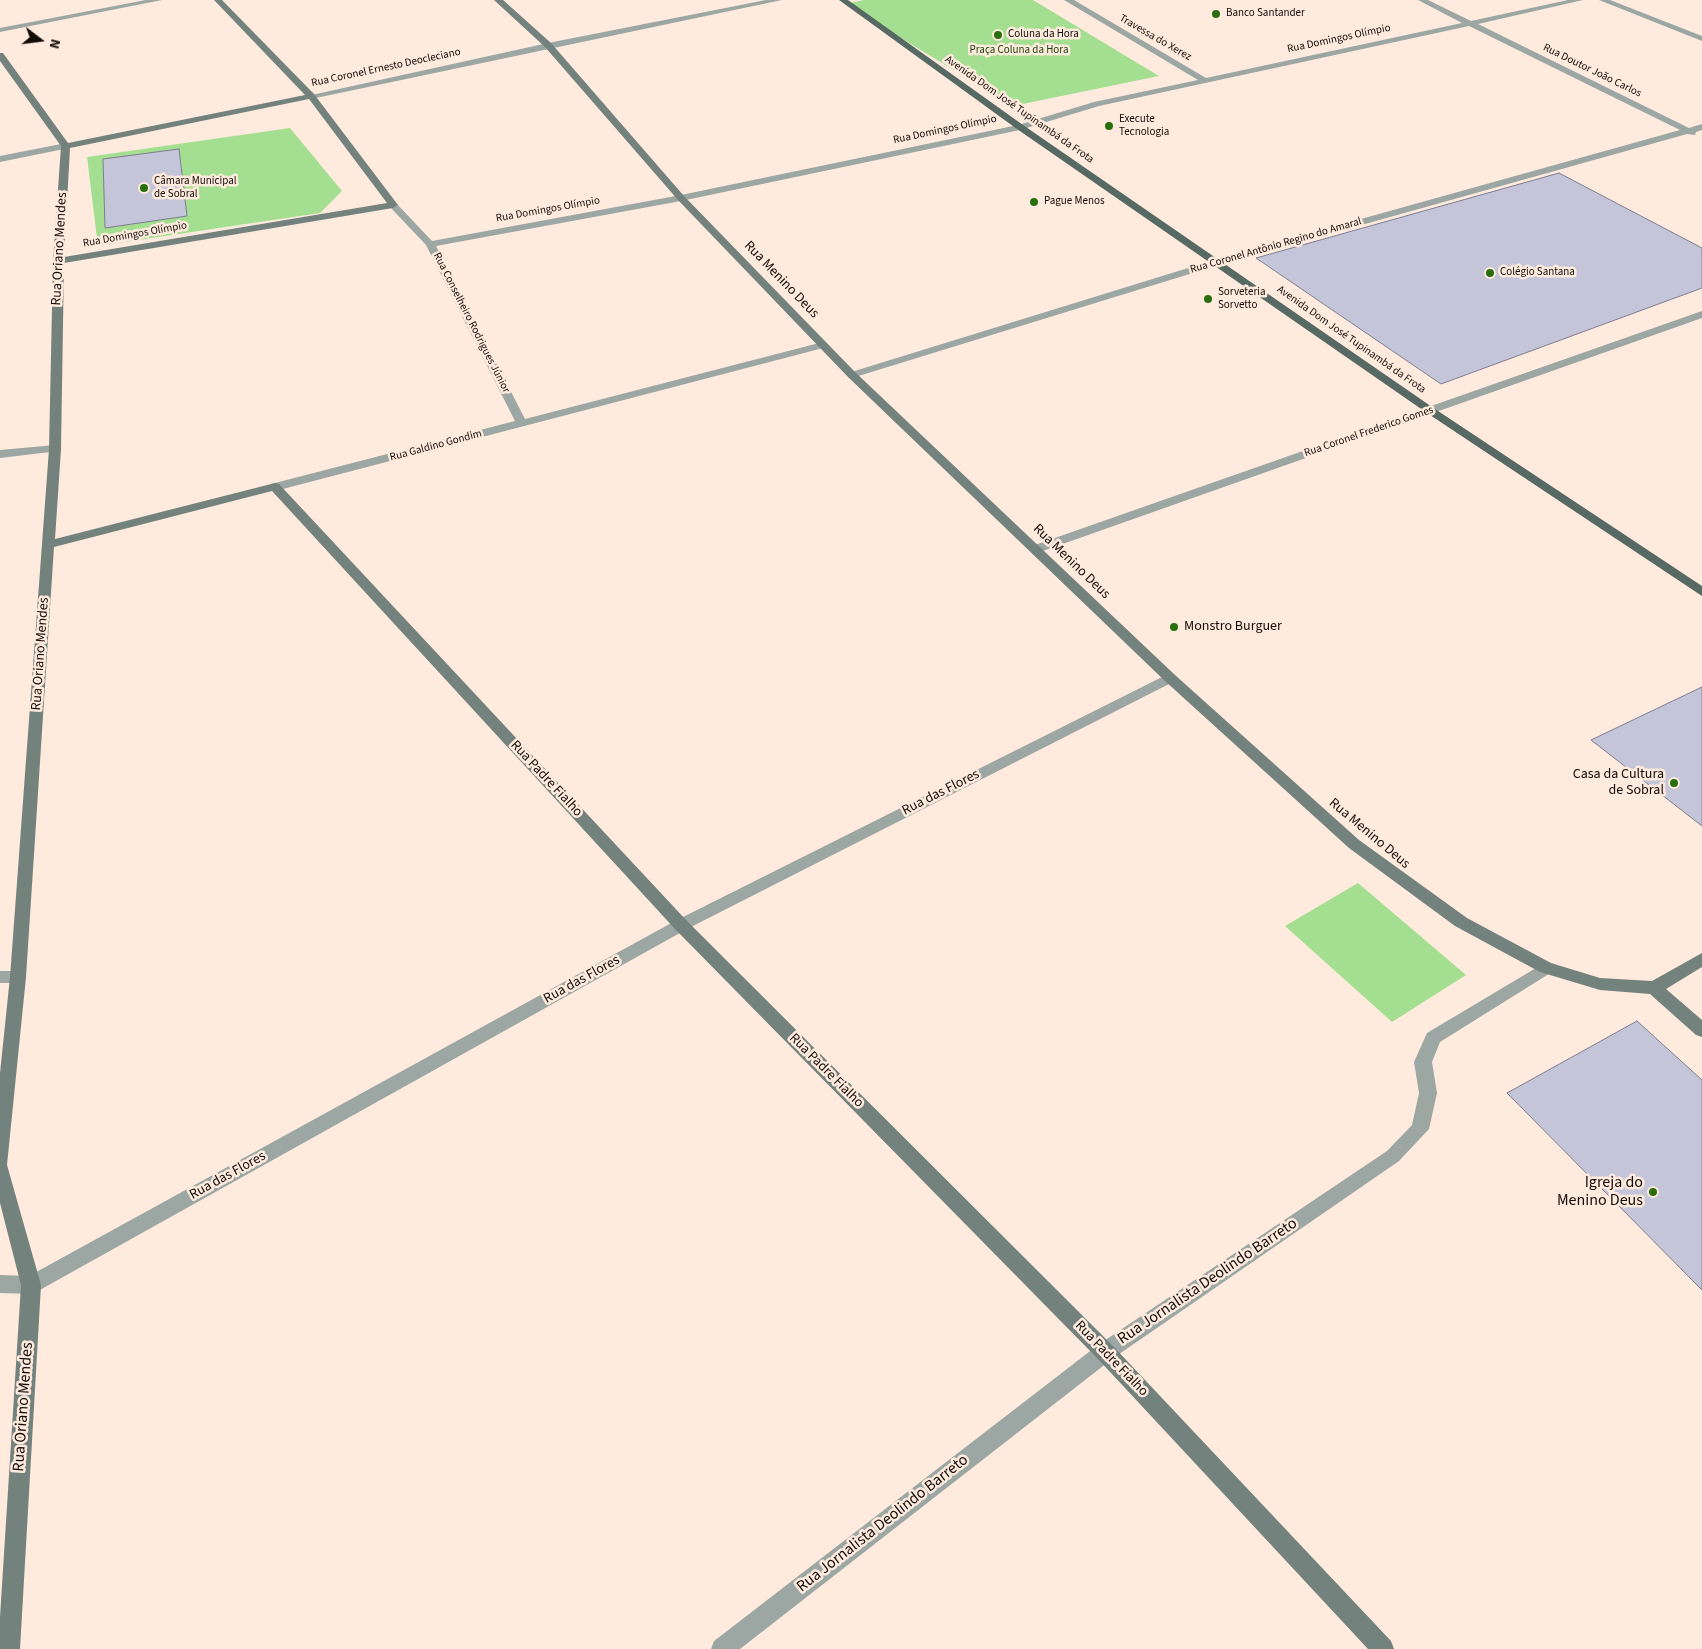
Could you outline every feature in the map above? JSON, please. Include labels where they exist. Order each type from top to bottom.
[{"type":"main road","name":"Rua Conselheiro Rodrigues Júnior","points":[[218,0],[312,96],[393,205]]},
{"type":"main road","name":"Rua Menino Deus","points":[[498,0],[548,45],[681,198],[852,375],[1170,678],[1354,844],[1461,922],[1546,968],[1600,984],[1654,988]]},
{"type":"main road","name":"Avenida Dom José Tupinambá da Frota","points":[[843,0],[1020,127],[1431,411],[1702,592]]},
{"type":"main road","points":[[0,55],[66,146]]},
{"type":"main road","name":"Rua Coronel Ernesto Deocleciano","points":[[66,146],[312,96]]},
{"type":"main road","name":"Rua Oriano Mendes","points":[[0,1161],[18,977],[55,450],[58,261],[66,146]]},
{"type":"main road","name":"Rua Domingos Olímpio","points":[[58,261],[393,205]]},
{"type":"main road","name":"Rua Galdino Gondim","points":[[48,545],[275,487]]},
{"type":"main road","name":"Rua Padre Fialho","points":[[275,487],[681,925],[1105,1352],[1383,1649]]},
{"type":"main road","points":[[1702,960],[1654,988],[1702,1030]]},
{"type":"main road","name":"Rua Oriano Mendes","points":[[0,1169],[31,1285],[9,1649]]},
{"type":"street","points":[[0,30],[158,0]]},
{"type":"street","name":"Rua Coronel Ernesto Deocleciano","points":[[312,96],[548,45],[778,0]]},
{"type":"street","name":"Travessa do Xerez","points":[[1068,0],[1204,80]]},
{"type":"street","name":"Rua Doutor João Carlos","points":[[1422,0],[1702,138]]},
{"type":"street","name":"Rua Domingos Olímpio","points":[[430,244],[681,198],[1020,127],[1097,104],[1579,0]]},
{"type":"street","points":[[1603,0],[1702,39]]},
{"type":"street","name":"Rua Coronel Antônio Regino do Amaral","points":[[852,375],[1218,262],[1702,127]]},
{"type":"street","name":"Rua Coronel Ernesto Deocleciano","points":[[0,159],[66,146]]},
{"type":"street","name":"Rua Conselheiro Rodrigues Júnior","points":[[393,205],[430,244],[522,423]]},
{"type":"street","name":"Rua Coronel Frederico Gomes","points":[[1036,549],[1702,314]]},
{"type":"street","name":"Rua Galdino Gondim","points":[[275,487],[823,344]]},
{"type":"street","points":[[0,454],[55,450]]},
{"type":"street","name":"Rua das Flores","points":[[31,1285],[681,925],[1170,678]]},
{"type":"street","name":"Rua Jornalista Deolindo Barreto","points":[[722,1649],[1105,1352],[1393,1156],[1420,1129],[1428,1093],[1422,1062],[1433,1038],[1546,968]]},
{"type":"street","points":[[0,977],[18,977]]},
{"type":"street","points":[[0,1284],[31,1285]]},
{"type":"green space","name":"Praça Coluna da Hora","points":[[864,0],[1033,0],[1159,76],[1013,106],[845,4]]},
{"type":"green space","points":[[290,128],[342,191],[320,213],[98,246],[87,157]]},
{"type":"green space","points":[[1358,883],[1466,975],[1392,1022],[1285,926]]},
{"type":"building","name":"Câmara Municipal de Sobral","points":[[179,149],[187,216],[105,228],[103,159]]},
{"type":"building","name":"Colégio Santana","points":[[1559,173],[1702,248],[1702,288],[1441,384],[1256,258]]},
{"type":"building","name":"Casa da Cultura de Sobral","points":[[1702,687],[1702,826],[1591,740]]},
{"type":"building","name":"Igreja do Menino Deus","points":[[1637,1021],[1702,1080],[1702,1290],[1507,1093]]},
{"type":"place","name":"Banco Santander","points":[[1216,14]]},
{"type":"place","name":"Coluna da Hora","points":[[998,35]]},
{"type":"place","name":"Execute Tecnologia","points":[[1109,126]]},
{"type":"place","name":"Câmara Municipal de Sobral","points":[[144,188]]},
{"type":"place","name":"Pague Menos","points":[[1034,202]]},
{"type":"place","name":"Colégio Santana","points":[[1490,273]]},
{"type":"place","name":"Sorveteria Sorvetto","points":[[1208,299]]},
{"type":"place","name":"Monstro Burguer","points":[[1174,627]]},
{"type":"place","name":"Casa da Cultura de Sobral","points":[[1674,783]]},
{"type":"place","name":"Igreja do Menino Deus","points":[[1653,1192]]}]
